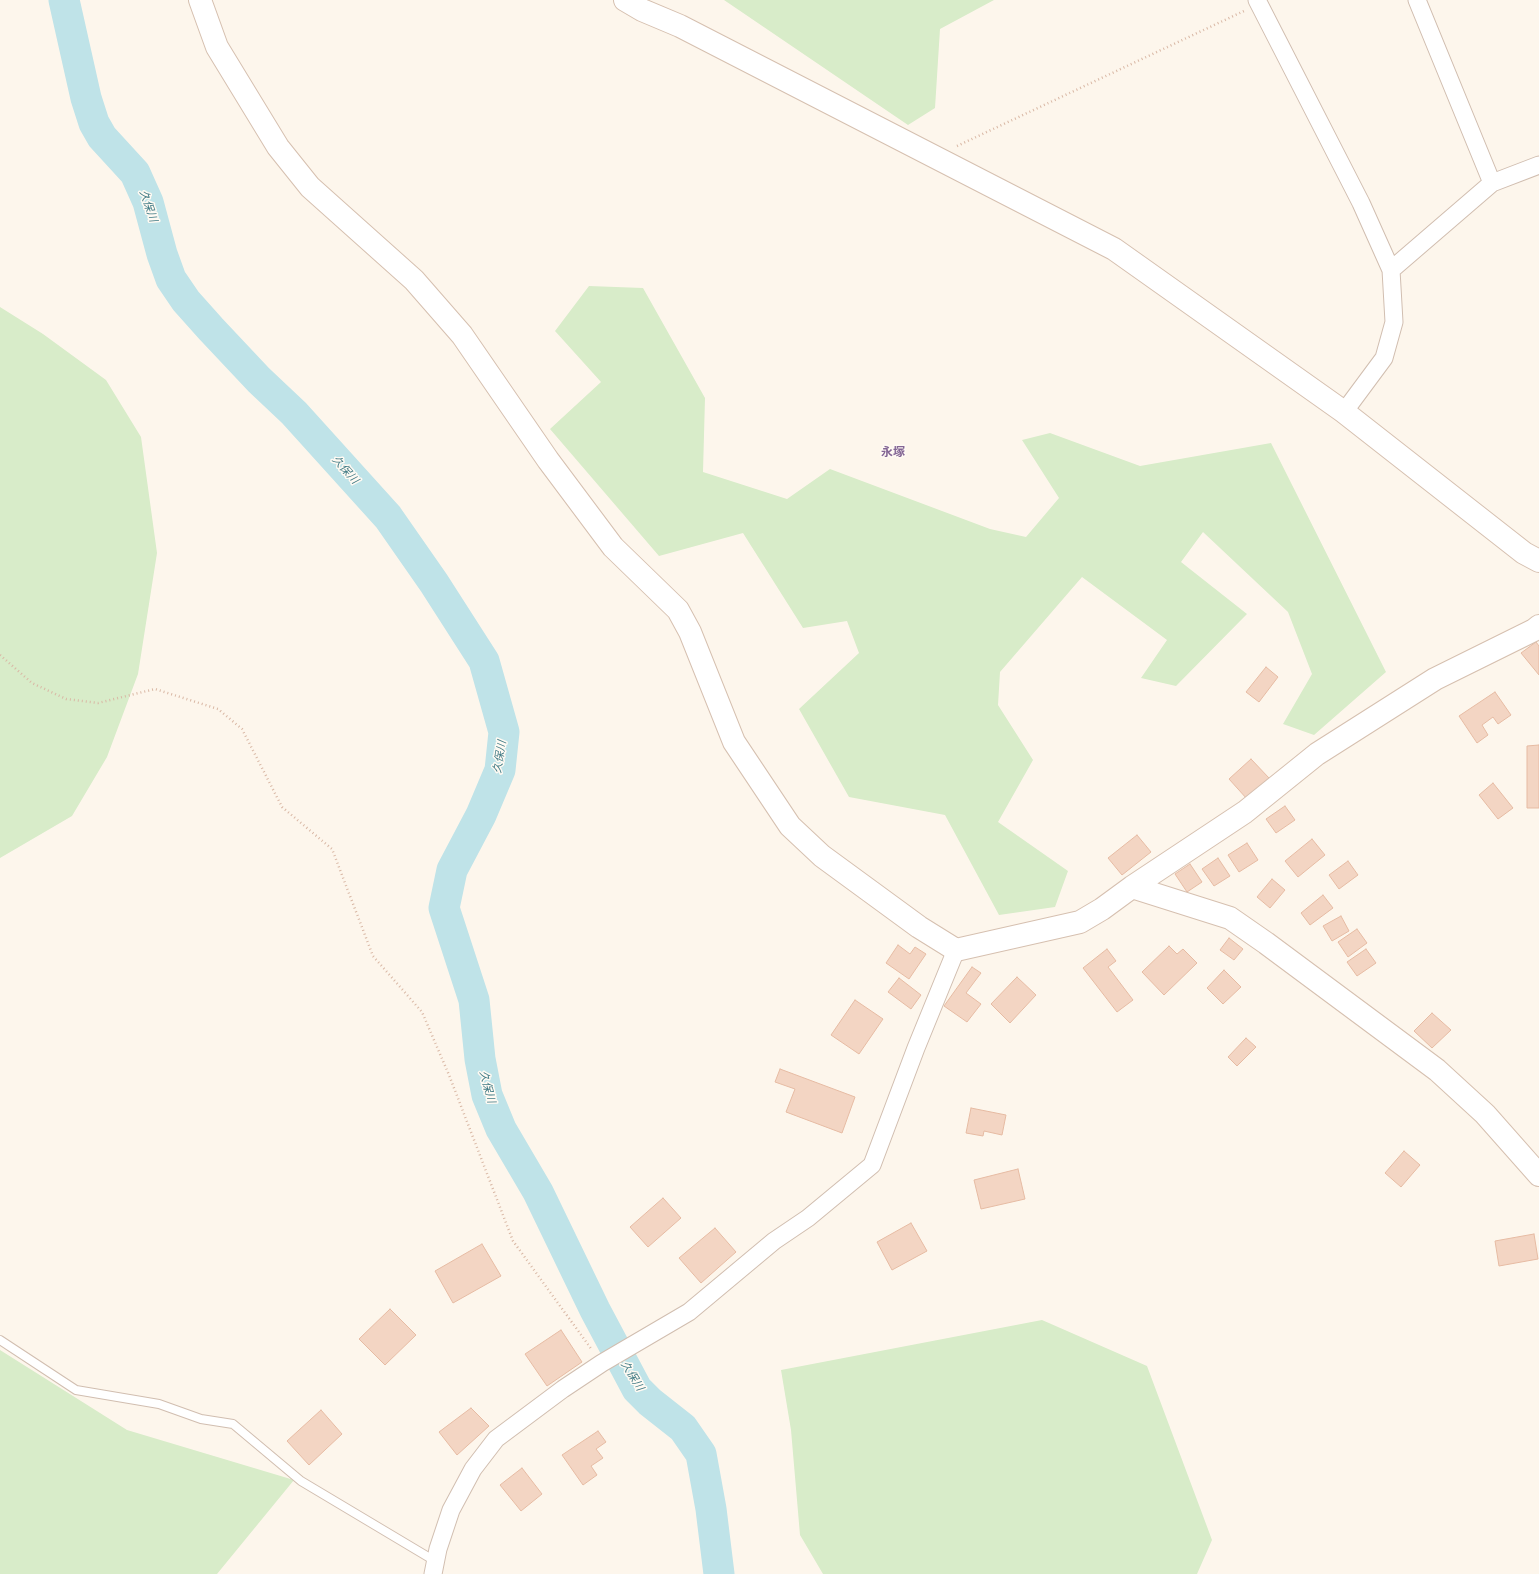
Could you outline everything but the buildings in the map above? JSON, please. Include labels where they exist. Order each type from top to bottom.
[{"type":"street","points":[[200,0],[217,47],[278,147],[310,187],[414,280],[462,336],[548,460],[613,547],[678,610],[690,632],[734,742],[790,826],[834,865],[919,928],[956,950],[1080,922],[1102,909],[1132,887],[1245,812],[1317,754],[1435,679],[1534,630],[1539,626]]},
{"type":"street","points":[[625,0],[642,10],[688,29],[1114,248],[1344,412],[1524,553],[1539,561]]},
{"type":"street","points":[[1417,0],[1492,183]]},
{"type":"street","points":[[1261,1],[1361,203],[1391,270],[1394,322],[1384,358],[1344,412]]},
{"type":"street","points":[[1391,270],[1492,183],[1539,165]]},
{"type":"street","points":[[1132,887],[1230,918],[1437,1070],[1485,1114],[1536,1167]]},
{"type":"street","points":[[434,1568],[450,1510],[473,1469],[496,1440],[563,1389],[603,1363],[689,1312],[774,1241],[808,1218],[872,1165],[916,1048],[956,950]]},
{"type":"lane","points":[[0,1340],[76,1390],[159,1404],[201,1419],[233,1424],[301,1481],[434,1568]]},
{"type":"path","points":[[937,156],[1261,1]]},
{"type":"path","points":[[0,655],[32,683],[66,699],[98,703],[155,689],[218,709],[242,729],[282,807],[332,849],[374,956],[422,1012],[449,1076],[513,1241],[603,1363]]},
{"type":"green space","points":[[724,0],[994,0],[940,29],[935,108],[908,125]]},
{"type":"green space","points":[[589,286],[643,288],[705,398],[703,472],[787,499],[830,469],[990,529],[1026,537],[1059,498],[1022,440],[1050,433],[1140,466],[1271,443],[1386,672],[1314,735],[1283,724],[1312,674],[1288,612],[1203,532],[1181,562],[1247,614],[1176,686],[1141,678],[1167,640],[1082,577],[1000,672],[998,705],[1033,760],[998,822],[1068,871],[1055,907],[999,915],[945,815],[849,797],[799,709],[859,653],[847,621],[803,628],[743,533],[659,556],[550,429],[601,382],[555,331]]},
{"type":"green space","points":[[0,307],[43,334],[106,380],[141,437],[157,553],[138,674],[107,757],[72,816],[0,858]]},
{"type":"green space","points":[[1042,1320],[1147,1366],[1212,1540],[1197,1574],[823,1574],[800,1535],[791,1430],[781,1370]]},
{"type":"green space","points":[[0,1350],[127,1430],[294,1480],[217,1574],[0,1574]]},
{"type":"waterway","name":"久保川","points":[[64,0],[86,98],[94,123],[102,137],[135,173],[148,202],[162,254],[171,279],[186,301],[211,329],[259,380],[294,413],[388,517],[434,583],[484,661],[504,732],[500,770],[481,815],[452,870],[444,908],[474,1000],[480,1059],[487,1095],[501,1129],[538,1192],[595,1310],[637,1389],[650,1402],[683,1428],[701,1454],[711,1509],[719,1574]]},
{"type":"district","name":"永塚","points":[[893,453]]}]
